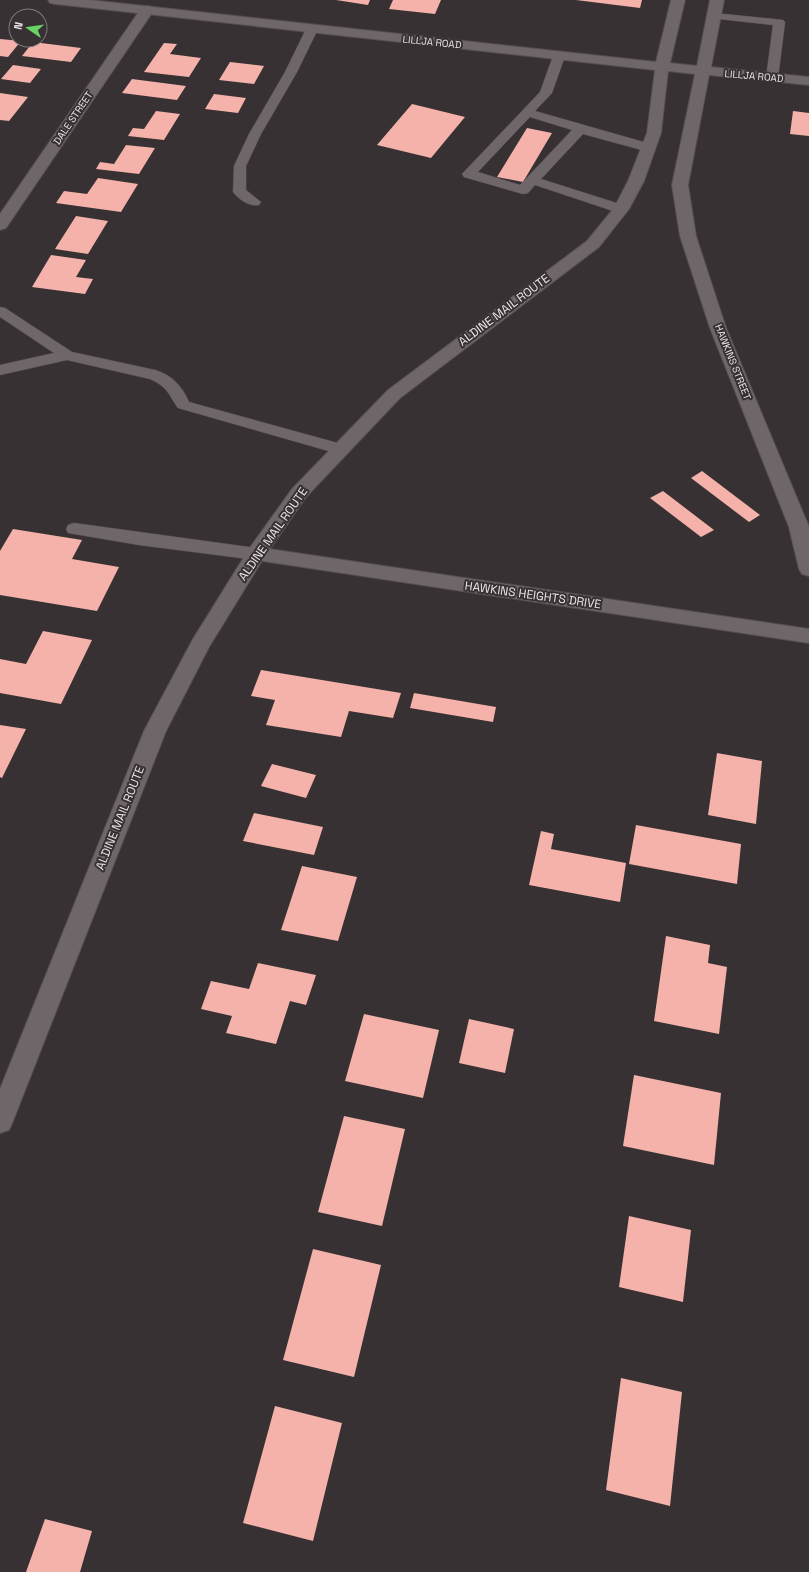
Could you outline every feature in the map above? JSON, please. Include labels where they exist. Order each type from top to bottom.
[{"type":"main road","name":"LILLJA ROAD","points":[[55,0],[559,56],[809,81]]},
{"type":"main road","name":"ALDINE MAIL ROUTE","points":[[0,1122],[155,731],[200,644],[256,554],[300,493],[339,449],[394,394],[593,244],[621,209],[636,181],[654,133],[662,66],[678,0]]},
{"type":"main road","points":[[703,71],[717,0]]},
{"type":"main road","name":"DALE STREET","points":[[0,225],[147,10]]},
{"type":"main road","name":"HAWKINS STREET","points":[[703,71],[699,97],[680,185],[688,236],[718,328],[799,527],[809,569]]},
{"type":"main road","name":"HAWKINS HEIGHTS DRIVE","points":[[256,554],[809,636]]},
{"type":"lane","points":[[714,16],[778,22],[772,78]]},
{"type":"lane","points":[[254,202],[240,192],[240,166],[255,134],[291,72],[312,28]]},
{"type":"lane","points":[[559,56],[546,93],[469,174],[523,190],[580,129]]},
{"type":"lane","points":[[528,113],[649,148]]},
{"type":"lane","points":[[532,180],[621,209]]},
{"type":"lane","points":[[0,311],[67,355],[155,375],[169,381],[178,393],[184,405],[339,449]]},
{"type":"lane","points":[[0,370],[67,355]]},
{"type":"lane","points":[[74,529],[256,554]]},
{"type":"building","points":[[336,0],[370,0],[368,5]]},
{"type":"building","points":[[393,0],[441,0],[435,14],[389,9]]},
{"type":"building","points":[[576,0],[642,0],[640,8]]},
{"type":"building","points":[[0,39],[8,40],[8,48],[15,48],[8,57],[0,56]]},
{"type":"building","points":[[164,43],[177,44],[170,54],[201,58],[189,77],[144,72]]},
{"type":"building","points":[[48,44],[81,48],[71,62],[22,56],[28,48],[48,48]]},
{"type":"building","points":[[230,62],[264,66],[254,84],[219,80]]},
{"type":"building","points":[[13,65],[41,69],[30,83],[1,79]]},
{"type":"building","points":[[132,79],[186,86],[177,100],[122,93]]},
{"type":"building","points":[[0,93],[28,97],[9,121],[0,120]]},
{"type":"building","points":[[214,94],[246,98],[238,113],[205,109]]},
{"type":"building","points":[[412,104],[465,117],[431,158],[377,145]]},
{"type":"building","points":[[156,111],[180,114],[164,140],[128,136],[133,128],[144,129]]},
{"type":"building","points":[[793,111],[809,113],[809,136],[790,134]]},
{"type":"building","points":[[527,128],[552,133],[523,182],[497,177]]},
{"type":"building","points":[[126,145],[155,148],[139,174],[96,169],[100,162],[114,164]]},
{"type":"building","points":[[98,178],[138,184],[121,212],[56,203],[64,191],[87,194]]},
{"type":"building","points":[[76,216],[108,221],[88,254],[55,249]]},
{"type":"building","points":[[51,255],[86,260],[76,277],[93,279],[85,294],[32,287]]},
{"type":"building","points":[[702,471],[760,515],[749,522],[691,478]]},
{"type":"building","points":[[663,491],[714,530],[701,537],[650,498]]},
{"type":"building","points":[[13,529],[82,540],[72,559],[119,567],[97,611],[0,595],[0,551]]},
{"type":"building","points":[[43,631],[92,640],[61,704],[0,693],[0,659],[26,664]]},
{"type":"building","points":[[261,670],[401,693],[393,718],[349,711],[341,737],[266,725],[275,700],[251,696]]},
{"type":"building","points":[[414,693],[496,707],[493,722],[410,708]]},
{"type":"building","points":[[0,725],[26,729],[2,778],[0,777]]},
{"type":"building","points":[[717,753],[762,761],[756,824],[708,815]]},
{"type":"building","points":[[272,764],[316,775],[306,798],[261,786]]},
{"type":"building","points":[[254,813],[323,827],[314,855],[243,841]]},
{"type":"building","points":[[636,825],[741,844],[737,884],[629,864]]},
{"type":"building","points":[[541,831],[554,834],[551,849],[626,863],[620,902],[529,885]]},
{"type":"building","points":[[302,866],[357,877],[338,941],[281,930]]},
{"type":"building","points":[[666,936],[710,945],[708,963],[727,967],[719,1034],[654,1021]]},
{"type":"building","points":[[258,963],[316,975],[306,1005],[290,1001],[276,1044],[226,1033],[232,1016],[201,1009],[211,981],[249,989]]},
{"type":"building","points":[[364,1014],[439,1030],[423,1098],[345,1081]]},
{"type":"building","points":[[469,1019],[514,1029],[505,1073],[459,1063]]},
{"type":"building","points":[[634,1075],[721,1093],[714,1165],[623,1146]]},
{"type":"building","points":[[344,1116],[405,1129],[382,1226],[318,1212]]},
{"type":"building","points":[[629,1216],[691,1230],[683,1302],[619,1287]]},
{"type":"building","points":[[313,1249],[381,1265],[354,1377],[283,1360]]},
{"type":"building","points":[[621,1378],[682,1392],[670,1506],[606,1490]]},
{"type":"building","points":[[275,1406],[342,1423],[313,1541],[243,1523]]},
{"type":"building","points":[[45,1519],[92,1531],[80,1572],[26,1572]]}]
